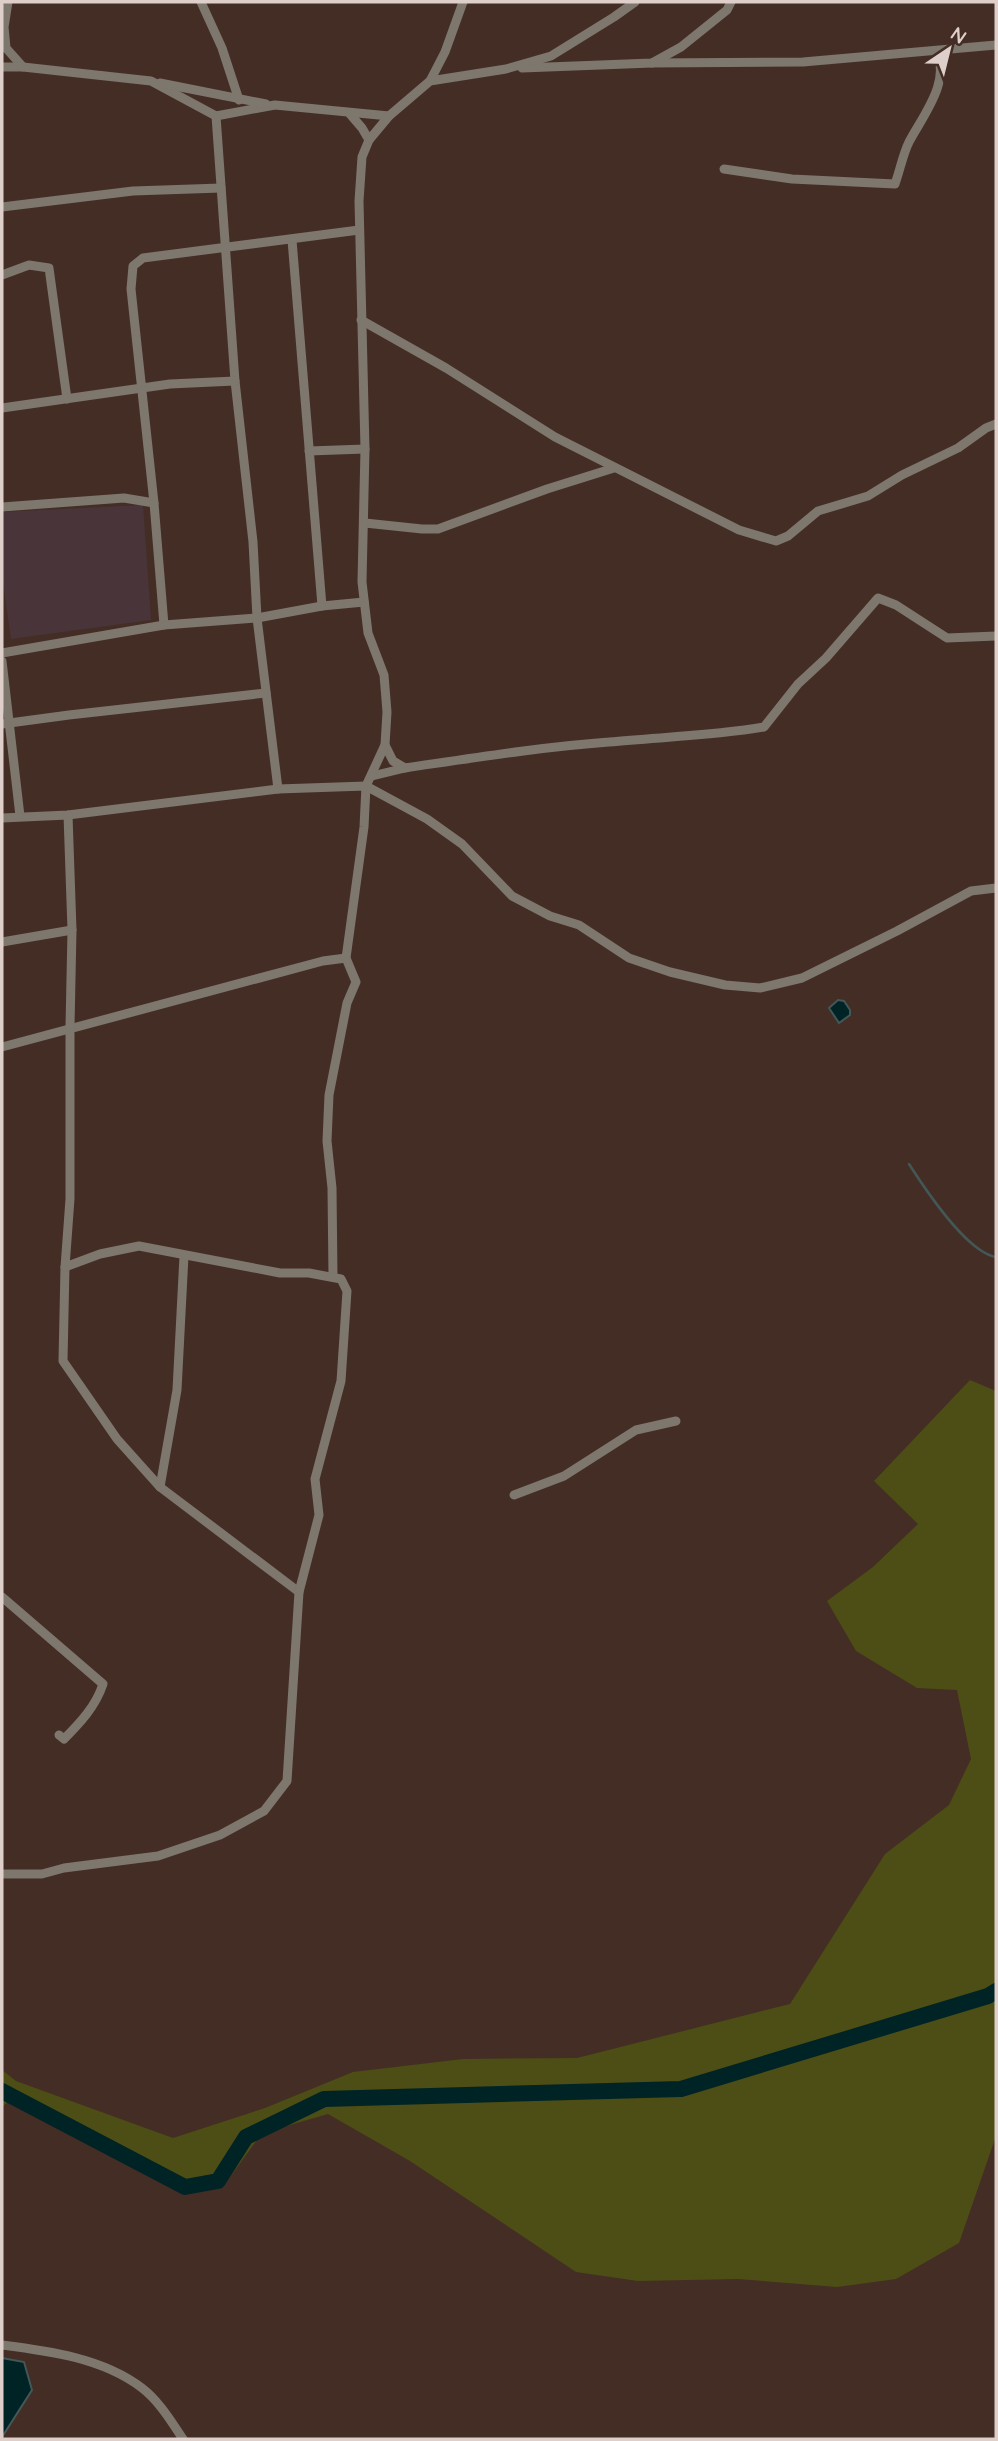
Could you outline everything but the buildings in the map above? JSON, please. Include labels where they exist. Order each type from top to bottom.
[{"type":"street","points":[[8,2],[4,52],[23,67]]},
{"type":"street","points":[[201,2],[222,48],[239,100]]},
{"type":"street","points":[[333,1276],[332,1188],[327,1141],[329,1095],[347,1003],[356,982],[346,958],[364,827],[366,786],[385,745],[387,712],[384,675],[368,633],[362,582],[365,449],[359,230],[362,157],[369,141],[389,116],[430,82],[445,52],[463,2]]},
{"type":"street","points":[[430,82],[506,69],[551,56],[614,18],[635,2]]},
{"type":"street","points":[[652,63],[681,47],[727,10],[732,2]]},
{"type":"street","points":[[506,69],[652,63],[803,62],[996,45]]},
{"type":"street","points":[[724,169],[792,179],[895,184],[908,143],[925,117],[940,80],[940,59],[935,51]]},
{"type":"street","points":[[2,67],[151,80],[239,100],[349,114],[389,116]]},
{"type":"street","points":[[151,80],[216,116],[275,105]]},
{"type":"street","points":[[349,114],[362,128],[369,141]]},
{"type":"street","points":[[216,116],[235,381],[253,542],[257,618],[278,789]]},
{"type":"street","points":[[2,207],[133,191],[221,188]]},
{"type":"street","points":[[164,625],[155,503],[131,289],[133,266],[143,258],[359,230]]},
{"type":"street","points":[[292,240],[322,607]]},
{"type":"street","points":[[2,275],[29,265],[49,268],[67,399]]},
{"type":"street","points":[[361,320],[446,368],[555,437],[739,530],[776,541],[788,536],[818,511],[868,496],[902,475],[958,448],[996,424]]},
{"type":"street","points":[[2,408],[170,384],[235,381]]},
{"type":"street","points":[[309,451],[365,449]]},
{"type":"street","points":[[365,523],[438,529],[614,468]]},
{"type":"street","points":[[2,508],[124,498],[155,503]]},
{"type":"street","points":[[372,776],[405,768],[557,747],[719,735],[764,727],[798,684],[827,658],[878,598],[896,605],[947,638],[996,636]]},
{"type":"street","points":[[2,653],[164,625],[257,618],[364,602]]},
{"type":"street","points":[[2,661],[5,724],[20,816]]},
{"type":"street","points":[[5,724],[266,693]]},
{"type":"street","points":[[385,745],[393,761],[405,768]]},
{"type":"street","points":[[2,818],[68,815],[278,789],[366,786],[427,819],[462,844],[512,896],[550,916],[579,925],[629,958],[646,965],[725,985],[760,988],[802,978],[897,932],[971,891],[996,888]]},
{"type":"street","points":[[68,815],[72,930],[70,1199],[63,1361],[117,1439],[160,1487],[299,1592]]},
{"type":"street","points":[[2,942],[72,930]]},
{"type":"street","points":[[2,1047],[323,961],[346,958]]},
{"type":"street","points":[[2,1874],[42,1874],[64,1868],[158,1856],[220,1835],[264,1811],[287,1781],[299,1592],[319,1515],[315,1479],[318,1462],[341,1381],[346,1291],[341,1279],[309,1273],[280,1273],[139,1247],[100,1254],[65,1267]]},
{"type":"street","points":[[160,1487],[177,1390],[184,1256]]},
{"type":"street","points":[[514,1495],[564,1476],[636,1430],[677,1421]]},
{"type":"street","points":[[2,1597],[103,1684],[99,1696],[79,1724],[64,1739],[59,1735]]},
{"type":"street","points":[[2,2344],[85,2360],[119,2374],[150,2396],[183,2439]]},
{"type":"shaded area","points":[[143,505],[151,620],[11,639],[2,574],[2,512]]},
{"type":"shaded area","points":[[970,1380],[996,1391],[996,2136],[959,2243],[896,2279],[837,2287],[738,2279],[638,2281],[576,2272],[410,2161],[328,2114],[262,2133],[222,2188],[188,2191],[130,2165],[10,2100],[2,2107],[2,2070],[16,2081],[173,2138],[265,2108],[353,2072],[463,2059],[577,2058],[790,2004],[885,1854],[949,1805],[971,1759],[957,1690],[917,1688],[856,1651],[827,1601],[873,1567],[918,1524],[874,1481]]},
{"type":"water","points":[[838,1000],[844,1001],[850,1010],[850,1015],[839,1023],[829,1008]]},
{"type":"water","points":[[2,2358],[24,2362],[32,2390],[2,2437]]},
{"type":"waterway","points":[[909,1164],[960,1232],[972,1244],[996,1257]]},
{"type":"waterway","points":[[2,2091],[185,2187],[218,2181],[246,2137],[324,2099],[681,2089],[988,1996],[996,1991]]}]
